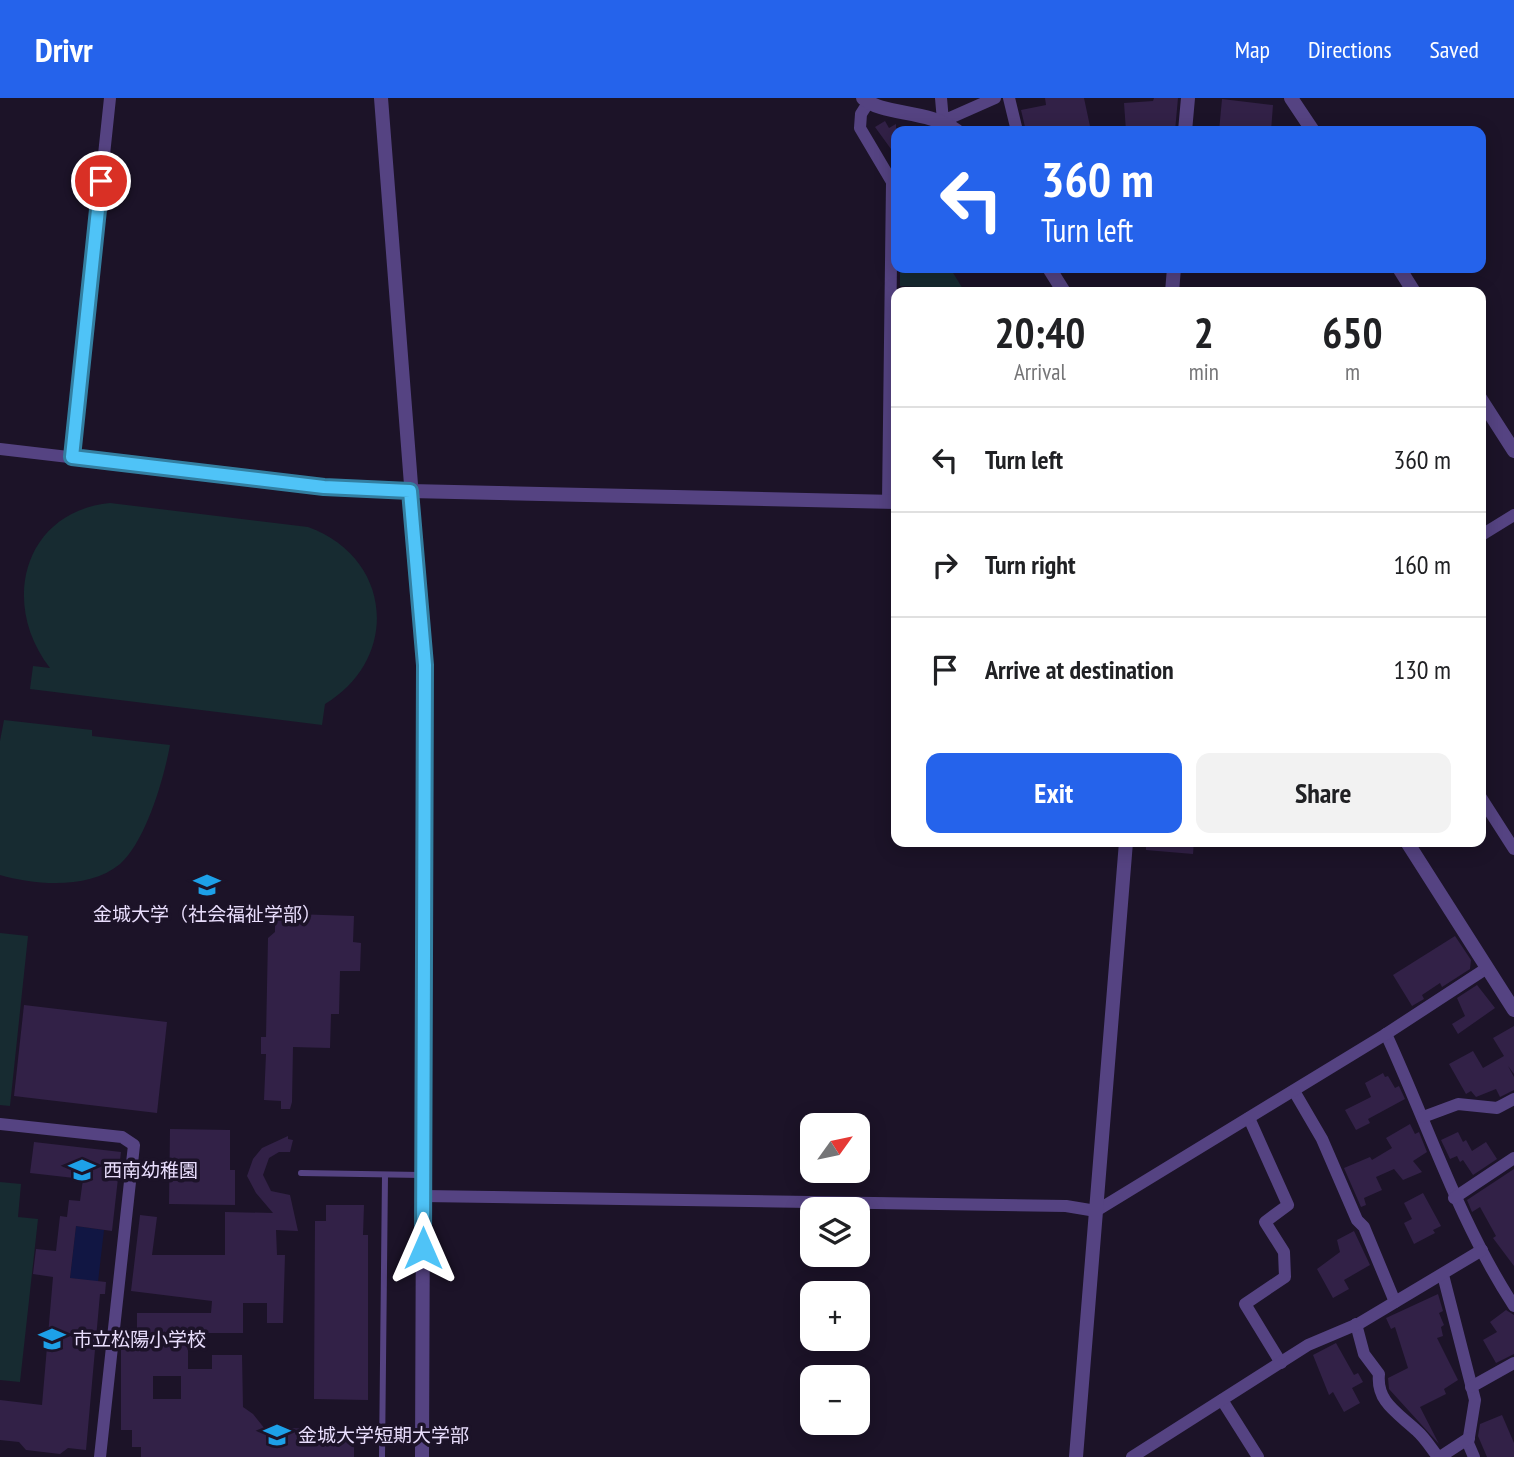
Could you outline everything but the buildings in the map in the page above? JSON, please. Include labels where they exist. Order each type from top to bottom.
[{"type":"street","points":[[72,457],[110,98]]},
{"type":"street","points":[[381,98],[425,665],[422,1457]]},
{"type":"street","points":[[940,98],[943,121]]},
{"type":"street","points":[[943,121],[995,98]]},
{"type":"street","points":[[1009,98],[1016,126]]},
{"type":"street","points":[[1185,126],[1188,98]]},
{"type":"street","points":[[1291,98],[1309,126]]},
{"type":"street","points":[[891,176],[860,128],[865,100],[943,121],[950,126]]},
{"type":"street","points":[[1486,407],[1514,451]]},
{"type":"street","points":[[0,449],[324,487],[891,502]]},
{"type":"street","points":[[1486,532],[1514,514]]},
{"type":"street","points":[[1486,805],[1514,849]]},
{"type":"street","points":[[1076,1457],[1126,847]]},
{"type":"street","points":[[1410,847],[1514,1010]]},
{"type":"street","points":[[423,1196],[1066,1206],[1096,1211],[1386,1034],[1487,968]]},
{"type":"street","points":[[1386,1034],[1423,1116],[1454,1198],[1514,1306]]},
{"type":"street","points":[[1294,1091],[1322,1139],[1346,1196],[1376,1253],[1395,1302]]},
{"type":"street","points":[[1423,1116],[1458,1104],[1497,1108],[1514,1099]]},
{"type":"street","points":[[1249,1118],[1288,1205],[1265,1222],[1284,1252],[1284,1277],[1245,1304],[1281,1363]]},
{"type":"street","points":[[0,1124],[122,1137],[134,1144],[100,1457]]},
{"type":"street","points":[[1454,1198],[1514,1158]]},
{"type":"street","points":[[1132,1457],[1308,1345],[1356,1324],[1482,1250]]},
{"type":"street","points":[[1443,1275],[1475,1399],[1469,1438],[1474,1457]]},
{"type":"street","points":[[1356,1324],[1364,1354],[1378,1374],[1377,1389],[1390,1409],[1419,1433],[1439,1457],[1469,1438]]},
{"type":"street","points":[[1471,1387],[1514,1363]]},
{"type":"street","points":[[1222,1400],[1258,1457]]},
{"type":"lane","points":[[302,1174],[423,1175]]},
{"type":"lane","points":[[382,1457],[385,1174]]},
{"type":"shaded area","points":[[900,273],[953,273],[962,287],[921,287],[900,286]]},
{"type":"shaded area","points":[[110,503],[308,527],[336,541],[357,561],[370,584],[377,610],[375,636],[366,661],[350,684],[325,704],[322,725],[30,689],[33,666],[50,668],[35,643],[26,616],[24,590],[29,565],[40,542],[57,524],[80,510]]},
{"type":"shaded area","points":[[4,720],[92,730],[92,736],[170,745],[146,825],[120,864],[93,878],[78,882],[45,883],[0,875],[0,741]]},
{"type":"shaded area","points":[[0,933],[28,936],[10,1106],[0,1105]]},
{"type":"shaded area","points":[[0,1182],[21,1184],[18,1217],[38,1219],[20,1382],[0,1380]]},
{"type":"shaded area","points":[[76,1226],[104,1230],[98,1282],[70,1278]]},
{"type":"place","name":"金城大学（社会福祉学部）","points":[[207,885]]},
{"type":"place","name":"西南幼稚園","points":[[82,1170]]},
{"type":"place","name":"市立松陽小学校","points":[[52,1339]]},
{"type":"place","name":"金城大学短期大学部","points":[[277,1435]]},
{"type":"route","points":[[101,181],[72,457],[324,487],[410,491],[425,665],[423,1248]]}]
